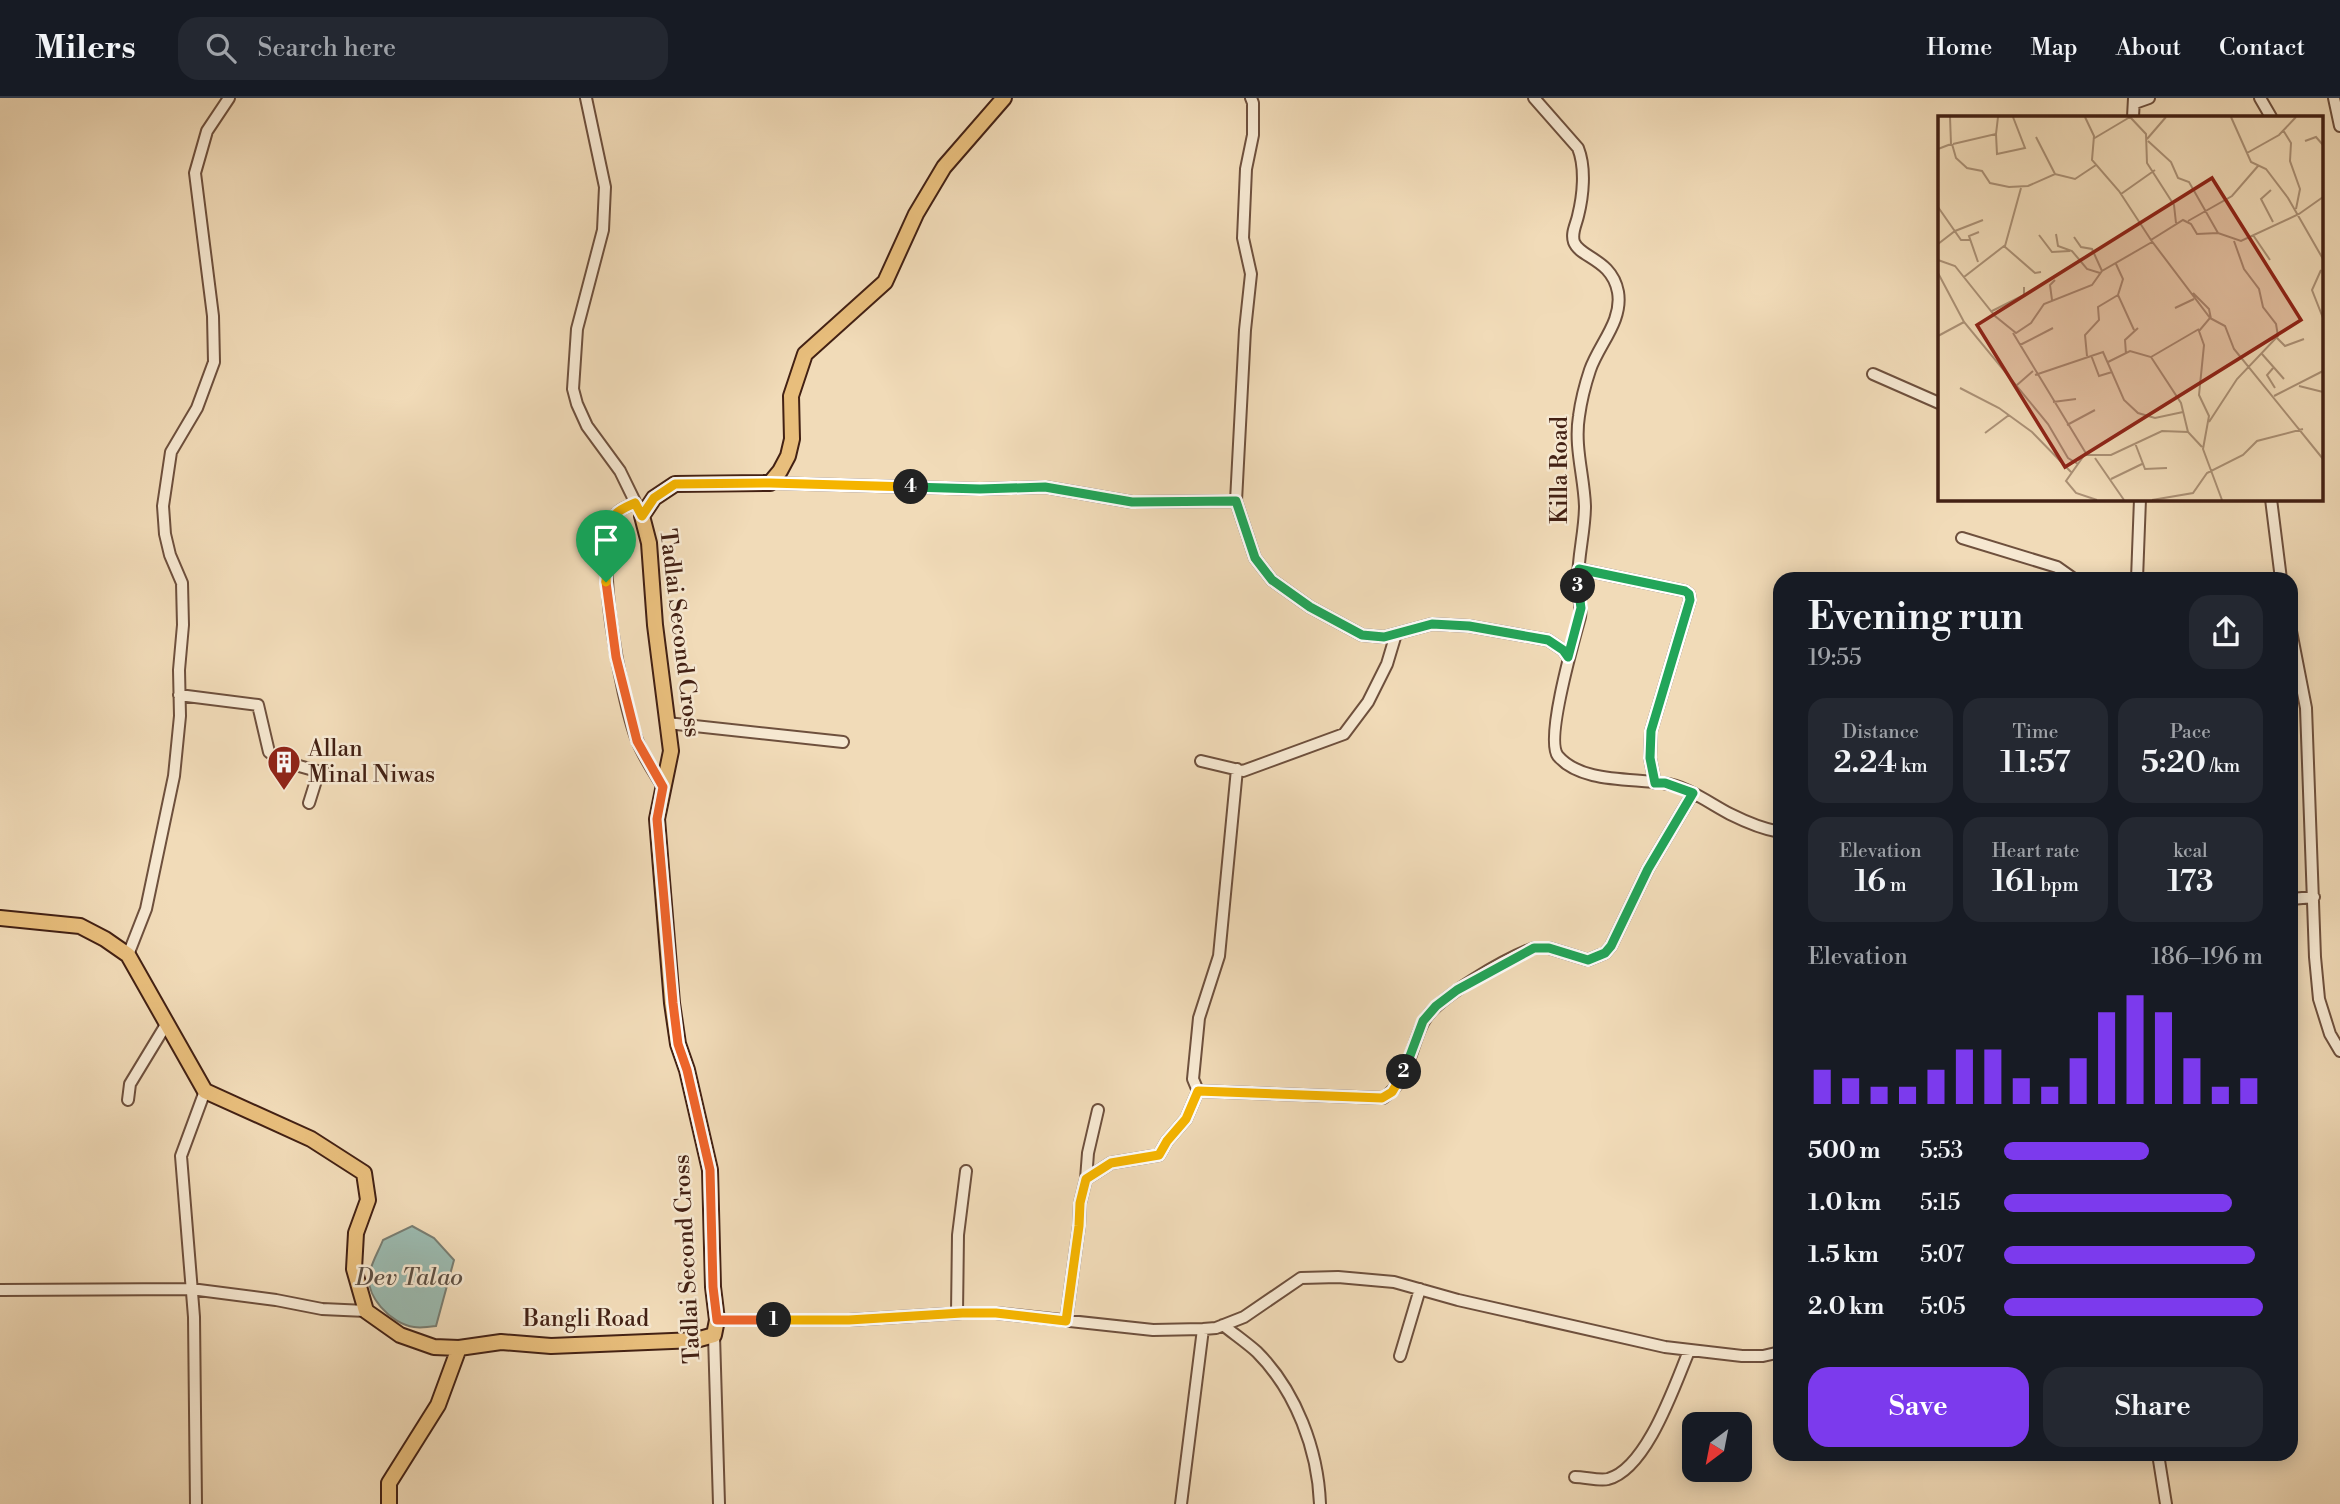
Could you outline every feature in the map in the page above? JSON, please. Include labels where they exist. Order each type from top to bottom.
[{"type":"main road","points":[[770,483],[788,456],[792,439],[791,396],[805,354],[885,282],[916,214],[944,167],[1004,98]]},
{"type":"main road","name":"Tadlai Second Cross","points":[[714,1335],[717,1320],[713,1287],[710,1170],[687,1070],[678,1044],[673,1003],[657,819],[671,751],[655,625],[649,543],[638,509],[675,484],[770,483]]},
{"type":"main road","points":[[0,918],[80,926],[128,955],[205,1091],[311,1139],[364,1173],[368,1200],[356,1233],[354,1269],[366,1311]]},
{"type":"main road","name":"Bangli Road","points":[[366,1311],[400,1335],[434,1347],[459,1348],[501,1342],[551,1346],[696,1340],[714,1335]]},
{"type":"main road","points":[[389,1504],[389,1483],[438,1405],[459,1348]]},
{"type":"street","points":[[128,955],[146,909],[174,776],[180,716],[183,625],[181,583],[170,555],[163,506],[171,452],[197,408],[214,362],[209,279],[195,173],[207,131],[229,98]]},
{"type":"street","name":"Tadlai Second Cross","points":[[586,98],[605,187],[603,230],[577,330],[573,389],[587,426],[620,471],[638,509]]},
{"type":"street","points":[[1251,98],[1254,135],[1246,169],[1243,238],[1251,274],[1245,330],[1236,501],[1255,558],[1272,580],[1310,607],[1362,635],[1384,637],[1432,624],[1469,626],[1548,640],[1568,657]]},
{"type":"street","name":"Killa Road","points":[[1534,98],[1578,148],[1582,158],[1578,216],[1573,230],[1575,244],[1601,262],[1618,291],[1617,315],[1590,368],[1578,418],[1577,443],[1585,506],[1578,585],[1581,608],[1568,657],[1554,738],[1556,754],[1572,768],[1623,781],[1655,783]]},
{"type":"street","points":[[2134,101],[2149,98]]},
{"type":"street","points":[[2260,98],[2270,116]]},
{"type":"street","points":[[2334,98],[2340,126]]},
{"type":"street","points":[[1873,374],[1938,403]]},
{"type":"street","points":[[770,483],[980,489],[1045,487],[1132,502],[1236,501]]},
{"type":"street","points":[[2137,572],[2140,500]]},
{"type":"street","points":[[2271,500],[2280,572]]},
{"type":"street","points":[[638,509],[618,512],[613,520],[607,549],[606,582],[616,657],[637,741],[663,787]]},
{"type":"street","points":[[1962,538],[2057,567],[2064,572]]},
{"type":"street","points":[[1579,569],[1689,594],[1690,600],[1651,731],[1650,758],[1655,783],[1665,783],[1693,793],[1731,815],[1773,831]]},
{"type":"street","points":[[1201,761],[1243,771],[1344,734],[1372,693],[1387,664],[1396,634]]},
{"type":"street","points":[[2298,667],[2306,708],[2319,999],[2330,1034],[2340,1051]]},
{"type":"street","points":[[179,695],[258,705],[269,752],[285,762],[331,775]]},
{"type":"street","points":[[667,723],[843,742]]},
{"type":"street","points":[[1086,1179],[1111,1163],[1159,1155],[1186,1119],[1198,1091],[1193,1079],[1199,1018],[1219,956],[1237,769]]},
{"type":"street","points":[[309,803],[319,771]]},
{"type":"street","points":[[1198,1091],[1382,1098],[1392,1092],[1401,1080],[1423,1021],[1445,997],[1534,948],[1549,948],[1588,960],[1605,953],[1611,946],[1648,869],[1693,793]]},
{"type":"street","points":[[2298,898],[2314,897]]},
{"type":"street","points":[[128,1100],[130,1084],[167,1023]]},
{"type":"street","points":[[196,1504],[191,1289],[181,1156],[205,1091]]},
{"type":"street","points":[[1066,1321],[1080,1203],[1098,1110]]},
{"type":"street","points":[[957,1313],[958,1235],[966,1171]]},
{"type":"street","points":[[717,1320],[849,1320],[996,1313],[1153,1330],[1203,1329],[1244,1317],[1301,1278],[1338,1277],[1394,1282],[1689,1351],[1742,1356],[1773,1354]]},
{"type":"street","points":[[0,1290],[191,1289],[322,1309],[366,1311]]},
{"type":"street","points":[[1400,1356],[1420,1289]]},
{"type":"street","points":[[1223,1325],[1257,1352],[1278,1377],[1301,1414],[1319,1485],[1320,1504]]},
{"type":"street","points":[[1181,1504],[1203,1329]]},
{"type":"street","name":"Tadlai Second Cross","points":[[714,1335],[719,1504]]},
{"type":"street","points":[[1575,1477],[1608,1479],[1632,1464],[1662,1415],[1689,1351]]},
{"type":"street","points":[[2159,1461],[2166,1504]]},
{"type":"water","name":"Dev Talao","points":[[412,1226],[434,1238],[454,1260],[436,1326],[414,1327],[396,1320],[381,1307],[371,1289],[370,1271],[383,1240]]},
{"type":"place","name":"Allan Minal Niwas","points":[[284,792]]},
{"type":"route","points":[[675,484],[849,484],[980,489],[1019,486],[1045,487],[1132,502],[1236,501],[1255,558],[1272,580],[1310,607],[1362,635],[1384,637],[1432,624],[1469,626],[1548,640],[1568,657],[1581,608],[1579,569],[1687,592],[1690,600],[1651,731],[1649,747],[1655,783],[1665,783],[1693,793],[1648,869],[1611,946],[1605,953],[1588,960],[1549,948],[1534,948],[1445,997],[1423,1021],[1401,1080],[1392,1092],[1382,1098],[1198,1091],[1186,1119],[1159,1155],[1146,1155],[1111,1163],[1086,1179],[1080,1203],[1066,1321],[996,1313],[849,1320],[717,1320],[713,1287],[710,1170],[687,1070],[678,1044],[673,1003],[657,819],[663,787],[637,741],[616,657],[606,582],[607,549],[613,520],[618,512],[635,503],[642,516],[654,498],[675,484]]}]
